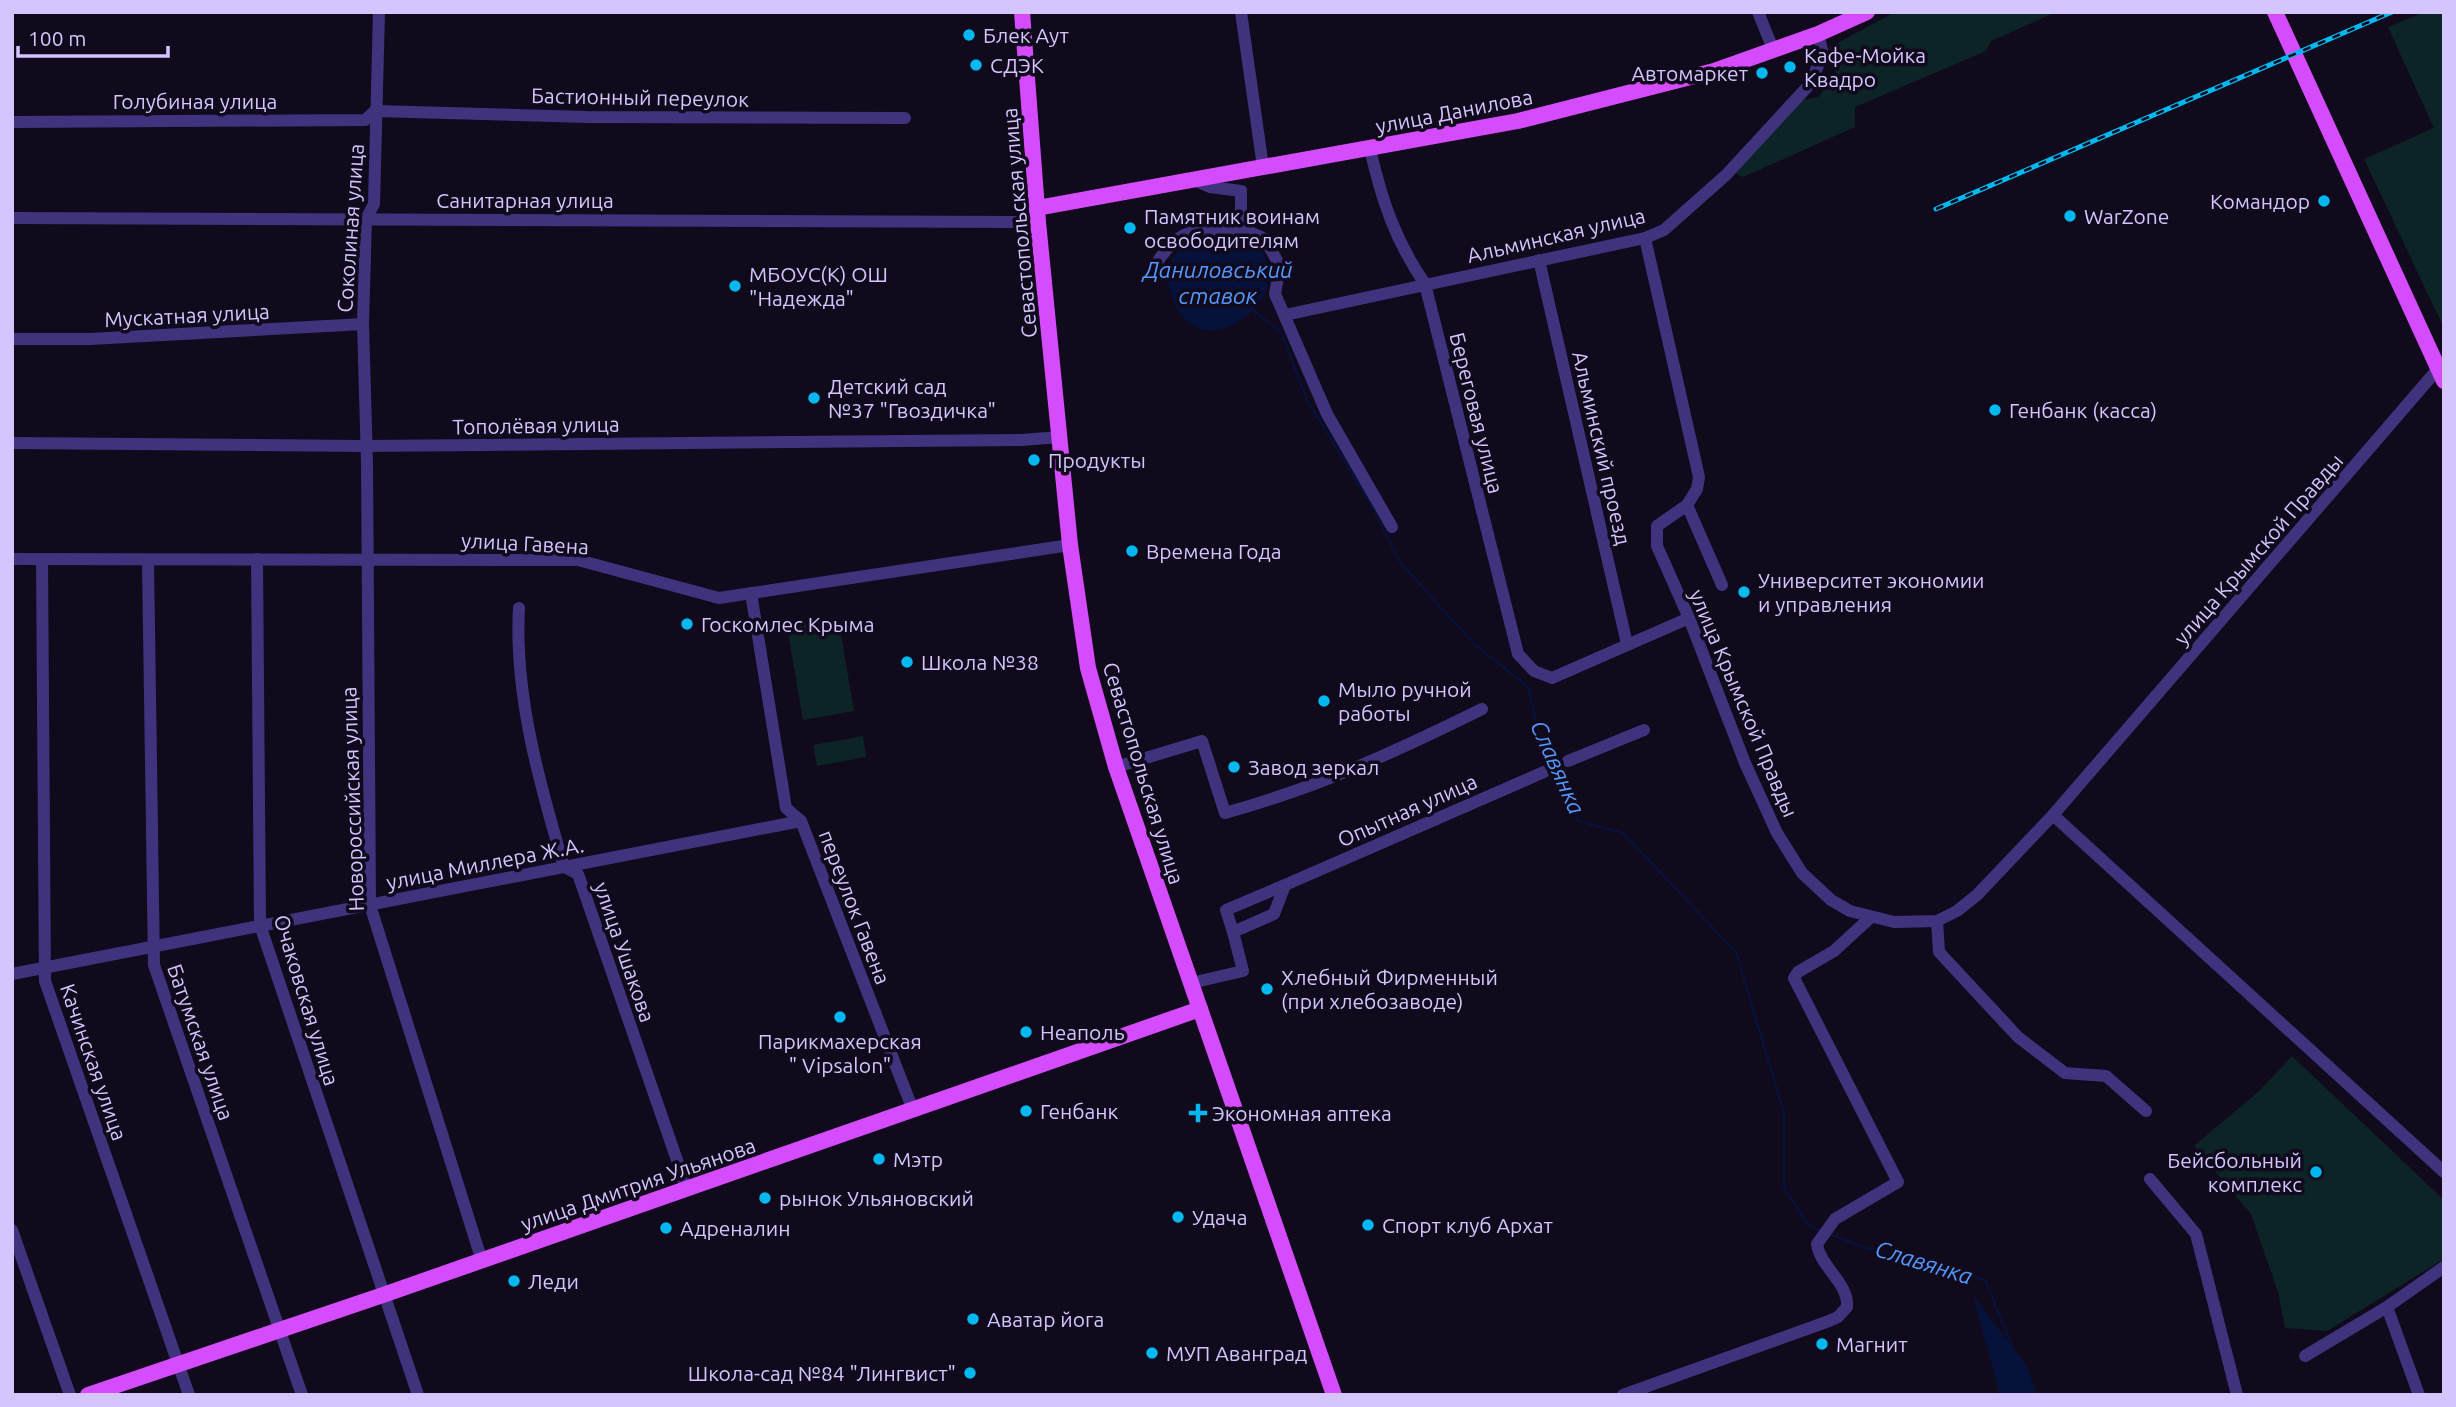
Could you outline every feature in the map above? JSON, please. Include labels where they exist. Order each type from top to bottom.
[{"type":"main road","name":"Севастопольская улица","points":[[1022,12],[1038,215],[1070,544],[1088,668],[1116,767],[1334,1395]]},
{"type":"main road","points":[[2275,12],[2440,376]]},
{"type":"main road","name":"улица Данилова","points":[[1038,215],[1194,180],[1518,121],[1652,89],[1714,71],[1818,34],[1862,13]]},
{"type":"main road","name":"улица Дмитрия Ульянова","points":[[88,1395],[482,1261],[1200,1009]]},
{"type":"street","name":"Соколиная улица","points":[[365,446],[363,324],[366,219],[374,204],[379,12]]},
{"type":"street","points":[[1241,12],[1263,167]]},
{"type":"street","points":[[1758,12],[1773,49]]},
{"type":"street","name":"Альминская улица","points":[[1285,315],[1645,238],[1664,230],[1726,175],[1810,84],[1822,54],[1818,34]]},
{"type":"street","name":"Бастионный переулок","points":[[375,111],[587,117],[905,118]]},
{"type":"street","name":"Голубиная улица","points":[[12,121],[365,120],[375,111]]},
{"type":"street","name":"Береговая улица","points":[[1370,149],[1386,213],[1402,250],[1425,284],[1518,654],[1534,671],[1552,678],[1627,644]]},
{"type":"street","points":[[1194,180],[1210,187],[1241,191],[1241,228]]},
{"type":"street","name":"Санитарная улица","points":[[12,218],[1038,215]]},
{"type":"street","points":[[1156,264],[1169,243],[1180,234],[1241,228],[1265,239],[1280,266],[1275,294],[1327,414],[1392,527]]},
{"type":"street","points":[[1645,238],[1699,477],[1698,489],[1687,505]]},
{"type":"street","name":"Альминский проезд","points":[[1539,260],[1627,644]]},
{"type":"street","name":"Мускатная улица","points":[[12,339],[90,339],[363,324]]},
{"type":"street","name":"улица Крымской Правды","points":[[1722,585],[1687,505],[1657,526],[1657,546],[1689,618],[1745,763],[1777,833],[1802,873],[1831,900],[1870,918],[1894,922],[1937,921],[1957,911],[1977,895],[2053,815],[2440,376]]},
{"type":"street","name":"Тополёвая улица","points":[[12,443],[365,446],[1043,440],[1060,437]]},
{"type":"street","name":"Новороссийская улица","points":[[365,446],[370,905],[482,1261]]},
{"type":"street","name":"улица Гавена","points":[[12,559],[578,560],[719,598],[1070,544]]},
{"type":"street","name":"Качинская улица","points":[[42,559],[45,982],[189,1395]]},
{"type":"street","name":"Очаковская улица","points":[[257,559],[260,925],[418,1395]]},
{"type":"street","name":"Батумская улица","points":[[148,561],[154,965],[302,1395]]},
{"type":"street","name":"переулок Гавена","points":[[751,593],[786,808],[801,821],[913,1110]]},
{"type":"street","name":"улица Ушакова","points":[[519,608],[517,649],[542,793],[564,867],[578,874],[687,1189]]},
{"type":"street","points":[[1627,644],[1689,618]]},
{"type":"street","points":[[1116,767],[1202,741],[1225,813],[1294,793],[1391,754],[1482,709]]},
{"type":"street","points":[[1568,761],[1644,730]]},
{"type":"street","name":"Опытная улица","points":[[1191,983],[1243,971],[1226,910],[1544,772]]},
{"type":"street","points":[[2053,815],[2444,1171]]},
{"type":"street","name":"улица Миллера Ж.А.","points":[[12,974],[801,821]]},
{"type":"street","points":[[1233,932],[1274,914],[1285,885]]},
{"type":"street","points":[[1623,1395],[1829,1321],[1838,1317],[1847,1307],[1846,1295],[1818,1250],[1820,1235],[1835,1219],[1898,1182],[1794,978],[1798,972],[1834,951],[1870,918]]},
{"type":"street","points":[[1937,921],[1939,952],[2018,1037],[2065,1073],[2106,1076],[2146,1111]]},
{"type":"street","points":[[2150,1179],[2196,1234],[2237,1395]]},
{"type":"street","points":[[12,1230],[70,1395]]},
{"type":"street","points":[[2305,1356],[2387,1307],[2444,1268]]},
{"type":"street","points":[[2387,1307],[2419,1395]]},
{"type":"green space","points":[[1895,12],[2054,13],[1991,41],[1986,51],[1855,107],[1855,127],[1743,177],[1736,174],[1746,157],[1797,101],[1819,97],[1841,61],[1828,55],[1830,47]]},
{"type":"green space","points":[[2424,12],[2444,12],[2444,328],[2364,159],[2434,128],[2388,27]]},
{"type":"green space","points":[[838,617],[854,711],[803,720],[787,626]]},
{"type":"green space","points":[[863,736],[866,757],[817,766],[813,745]]},
{"type":"green space","name":"Бейсбольный комплекс","points":[[2292,1056],[2444,1200],[2444,1259],[2327,1331],[2285,1328],[2278,1292],[2251,1214],[2194,1146],[2259,1091]]},
{"type":"water","name":"Даниловський ставок","points":[[1244,236],[1262,253],[1269,271],[1267,289],[1257,305],[1243,319],[1226,328],[1209,330],[1193,326],[1177,308],[1166,270],[1181,246],[1211,238]]},
{"type":"water","points":[[1973,1295],[2027,1366],[2037,1395],[2000,1395]]},
{"type":"waterway","name":"Славянка","points":[[1252,309],[1281,332],[1307,400],[1369,501],[1400,562],[1474,644],[1528,687],[1540,738],[1578,821],[1623,833],[1736,952],[1784,1113],[1784,1187],[1808,1225],[1819,1230]]},
{"type":"waterway","name":"Славянка","points":[[1830,1234],[1860,1246],[1985,1280],[2013,1348]]},
{"type":"railway","points":[[1936,209],[2392,12]]},
{"type":"place","name":"Блек Аут","points":[[969,35]]},
{"type":"place","name":"СДЭК","points":[[976,65]]},
{"type":"place","name":"Кафе-Мойка Квадро","points":[[1790,67]]},
{"type":"place","name":"Автомаркет","points":[[1762,73]]},
{"type":"place","name":"Командор","points":[[2324,201]]},
{"type":"place","name":"WarZone","points":[[2070,216]]},
{"type":"place","name":"Памятник воинам освободителям","points":[[1130,228]]},
{"type":"place","name":"МБОУС(К) ОШ \"Надежда\"","points":[[735,286]]},
{"type":"place","name":"Детский сад №37 \"Гвоздичка\"","points":[[814,398]]},
{"type":"place","name":"Генбанк (касса)","points":[[1995,410]]},
{"type":"place","name":"Продукты","points":[[1034,460]]},
{"type":"place","name":"Времена Года","points":[[1132,551]]},
{"type":"place","name":"Университет экономии и управления","points":[[1744,592]]},
{"type":"place","name":"Госкомлес Крыма","points":[[687,624]]},
{"type":"place","name":"Школа №38","points":[[907,662]]},
{"type":"place","name":"Мыло ручной работы","points":[[1324,701]]},
{"type":"place","name":"Завод зеркал","points":[[1234,767]]},
{"type":"place","name":"Хлебный Фирменный (при хлебозаводе)","points":[[1267,989]]},
{"type":"place","name":"Парикмахерская \" Vipsalon\"","points":[[840,1017]]},
{"type":"place","name":"Неаполь","points":[[1026,1032]]},
{"type":"place","name":"Генбанк","points":[[1026,1111]]},
{"type":"place","name":"Экономная аптека","points":[[1198,1113]]},
{"type":"place","name":"Мэтр","points":[[879,1159]]},
{"type":"place","name":"Бейсбольный комплекс","points":[[2316,1172]]},
{"type":"place","name":"рынок Ульяновский","points":[[765,1198]]},
{"type":"place","name":"Удача","points":[[1178,1217]]},
{"type":"place","name":"Спорт клуб Архат","points":[[1368,1225]]},
{"type":"place","name":"Адреналин","points":[[666,1228]]},
{"type":"place","name":"Леди","points":[[514,1281]]},
{"type":"place","name":"Аватар йога","points":[[973,1319]]},
{"type":"place","name":"Магнит","points":[[1822,1344]]},
{"type":"place","name":"МУП Аванград","points":[[1152,1353]]},
{"type":"place","name":"Школа-сад №84 \"Лингвист\"","points":[[970,1373]]}]
